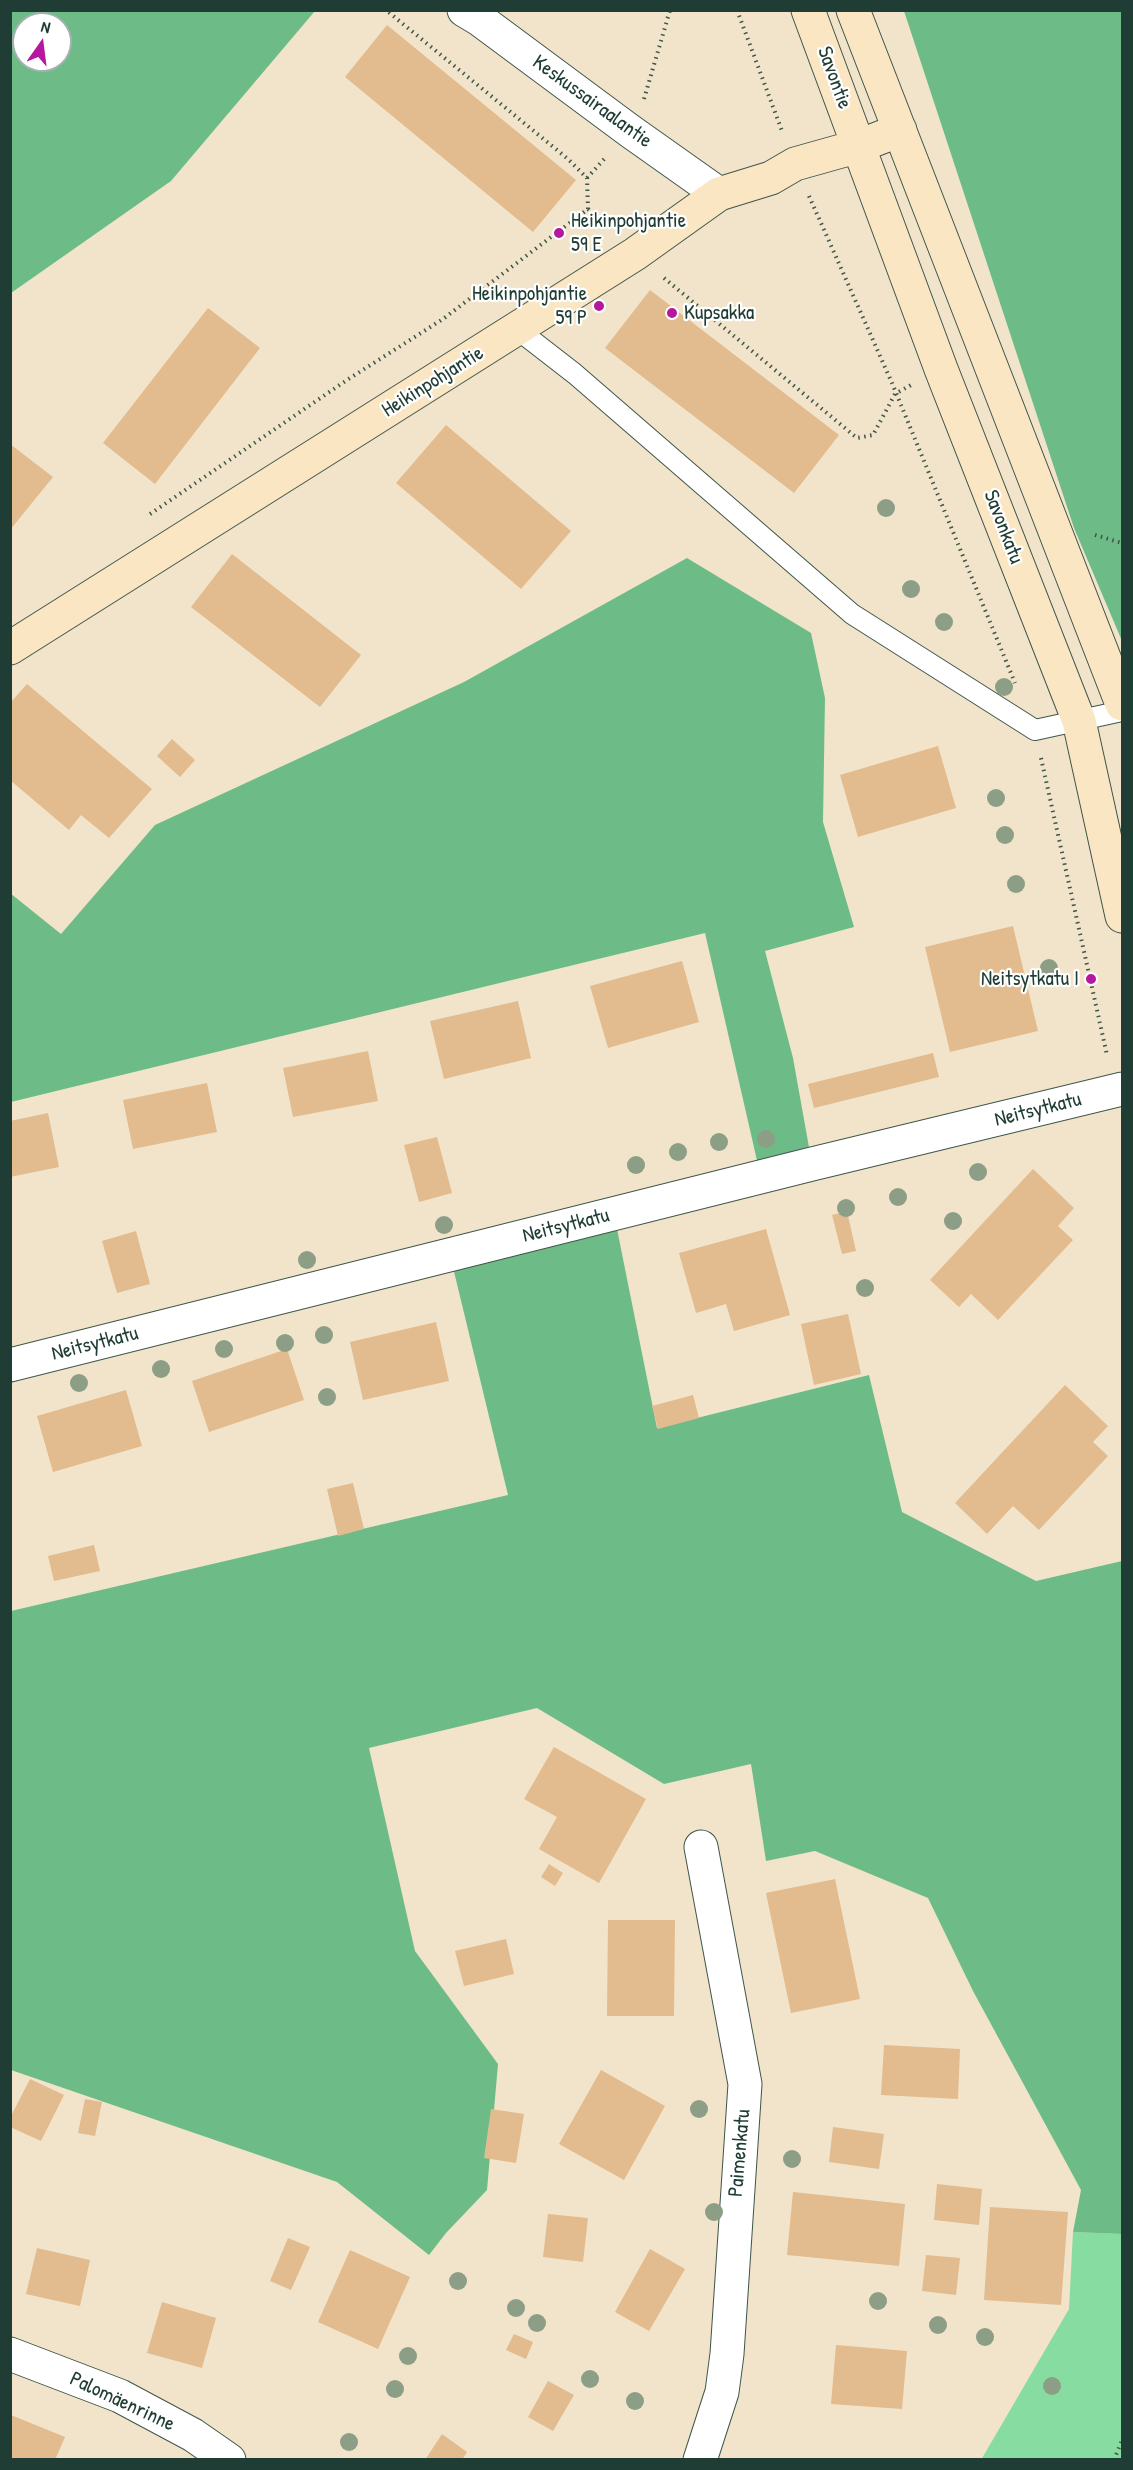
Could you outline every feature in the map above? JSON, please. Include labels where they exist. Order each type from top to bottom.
[{"type":"main road","name":"Savontie","points":[[808,10],[859,146]]},
{"type":"main road","name":"Savontie","points":[[853,10],[900,130]]},
{"type":"main road","name":"Heikinpohjantie","points":[[10,648],[635,254],[719,194],[771,178],[795,164],[859,146],[900,130]]},
{"type":"main road","points":[[900,130],[1122,704]]},
{"type":"main road","name":"Savonkatu","points":[[859,146],[941,369],[1079,721],[1122,916]]},
{"type":"street","name":"Keskussairaalantie","points":[[464,10],[719,194]]},
{"type":"street","name":"Neitsytkatu","points":[[10,1365],[812,1164],[1119,1090]]},
{"type":"street","name":"Paimenkatu","points":[[700,2460],[722,2392],[727,2354],[745,2084],[701,1847]]},
{"type":"street","name":"Palomäenrinne","points":[[10,2354],[120,2396],[193,2435],[229,2460]]},
{"type":"lane","points":[[517,329],[575,374],[852,614],[1035,730],[1122,711]]},
{"type":"path","points":[[386,10],[568,159],[587,178],[588,209],[635,254],[857,438],[873,435],[895,394]]},
{"type":"path","points":[[737,10],[795,164],[892,383],[1035,730],[1119,1090]]},
{"type":"path","points":[[148,515],[347,380],[443,319],[588,209]]},
{"type":"path","points":[[1114,2460],[1122,2440]]},
{"type":"green space","points":[[11,10],[315,10],[171,181],[11,293]]},
{"type":"green space","points":[[904,11],[1122,11],[1122,641],[1074,528]]},
{"type":"green space","points":[[687,558],[811,633],[825,698],[823,822],[854,927],[765,951],[793,1058],[812,1164],[761,1178],[705,933],[11,1102],[10,893],[61,934],[155,825],[464,682]]},
{"type":"green space","points":[[614,1214],[657,1428],[869,1375],[902,1512],[1036,1581],[1122,1561],[1122,2234],[1073,2232],[1081,2190],[973,1991],[928,1898],[815,1851],[766,1861],[751,1764],[664,1784],[537,1708],[369,1748],[415,1951],[498,2064],[487,2190],[446,2233],[429,2255],[337,2182],[11,2070],[11,1611],[508,1495],[450,1255]]},
{"type":"green space","points":[[1073,2232],[1122,2234],[1122,2459],[981,2460],[1069,2309]]},
{"type":"building","points":[[387,25],[576,180],[533,232],[345,77]]},
{"type":"building","points":[[650,290],[839,435],[794,493],[605,348]]},
{"type":"building","points":[[208,308],[260,348],[155,484],[103,443]]},
{"type":"building","points":[[446,425],[571,531],[521,589],[396,483]]},
{"type":"building","points":[[10,444],[53,477],[10,530]]},
{"type":"building","points":[[232,554],[361,655],[320,707],[191,607]]},
{"type":"building","points":[[27,684],[152,789],[109,838],[81,815],[69,830],[10,780],[10,703]]},
{"type":"building","points":[[172,739],[195,760],[180,777],[157,756]]},
{"type":"building","points":[[938,746],[956,808],[858,837],[840,775]]},
{"type":"building","points":[[1013,926],[1038,1031],[950,1052],[925,947]]},
{"type":"building","points":[[682,961],[699,1022],[608,1048],[590,986]]},
{"type":"building","points":[[518,1001],[531,1058],[444,1079],[430,1021]]},
{"type":"building","points":[[368,1051],[378,1101],[293,1117],[283,1068]]},
{"type":"building","points":[[933,1053],[939,1077],[814,1108],[808,1084]]},
{"type":"building","points":[[207,1083],[217,1132],[133,1149],[123,1100]]},
{"type":"building","points":[[48,1113],[59,1167],[10,1177],[10,1121]]},
{"type":"building","points":[[437,1137],[452,1193],[419,1202],[404,1145]]},
{"type":"building","points":[[1033,1169],[1074,1208],[1058,1226],[1073,1240],[998,1320],[971,1294],[959,1307],[930,1280]]},
{"type":"building","points":[[847,1211],[856,1251],[842,1254],[832,1215]]},
{"type":"building","points":[[766,1229],[790,1315],[734,1331],[726,1304],[696,1313],[679,1253]]},
{"type":"building","points":[[136,1231],[150,1284],[117,1293],[102,1241]]},
{"type":"building","points":[[848,1314],[861,1374],[814,1385],[801,1324]]},
{"type":"building","points":[[436,1322],[449,1381],[363,1400],[350,1342]]},
{"type":"building","points":[[287,1349],[304,1400],[209,1432],[192,1381]]},
{"type":"building","points":[[1065,1385],[1108,1426],[1093,1442],[1108,1456],[1039,1530],[1013,1506],[987,1534],[955,1503]]},
{"type":"building","points":[[126,1390],[142,1446],[53,1472],[37,1416]]},
{"type":"building","points":[[693,1395],[699,1418],[658,1429],[652,1406]]},
{"type":"building","points":[[353,1483],[364,1529],[338,1536],[327,1489]]},
{"type":"building","points":[[94,1545],[100,1571],[54,1581],[48,1556]]},
{"type":"building","points":[[554,1747],[646,1799],[599,1883],[539,1849],[557,1817],[524,1799]]},
{"type":"building","points":[[549,1864],[563,1873],[555,1886],[541,1877]]},
{"type":"building","points":[[835,1879],[860,1999],[791,2013],[766,1893]]},
{"type":"building","points":[[608,1920],[675,1920],[674,2016],[607,2016]]},
{"type":"building","points":[[506,1939],[514,1974],[464,1986],[455,1951]]},
{"type":"building","points":[[884,2045],[960,2049],[958,2099],[881,2095]]},
{"type":"building","points":[[601,2070],[665,2106],[624,2180],[559,2144]]},
{"type":"building","points":[[30,2079],[64,2095],[41,2141],[10,2127],[10,2118]]},
{"type":"building","points":[[85,2099],[102,2102],[95,2136],[78,2133]]},
{"type":"building","points":[[491,2109],[524,2114],[516,2163],[484,2158]]},
{"type":"building","points":[[833,2127],[884,2134],[879,2169],[829,2162]]},
{"type":"building","points":[[937,2184],[982,2189],[979,2225],[934,2220]]},
{"type":"building","points":[[793,2192],[905,2204],[899,2266],[787,2255]]},
{"type":"building","points":[[990,2207],[1068,2212],[1061,2305],[984,2300]]},
{"type":"building","points":[[548,2214],[588,2218],[583,2262],[543,2257]]},
{"type":"building","points":[[288,2238],[310,2247],[291,2290],[270,2281]]},
{"type":"building","points":[[37,2248],[90,2260],[80,2306],[26,2294]]},
{"type":"building","points":[[650,2249],[685,2269],[649,2331],[615,2312]]},
{"type":"building","points":[[350,2250],[410,2277],[378,2349],[318,2322]]},
{"type":"building","points":[[926,2255],[960,2258],[956,2295],[922,2291]]},
{"type":"building","points":[[162,2302],[216,2318],[202,2368],[147,2353]]},
{"type":"building","points":[[514,2334],[533,2342],[526,2359],[506,2350]]},
{"type":"building","points":[[836,2345],[907,2351],[902,2409],[831,2404]]},
{"type":"building","points":[[548,2381],[574,2395],[553,2431],[528,2417]]},
{"type":"building","points":[[11,2415],[65,2437],[55,2460],[10,2460]]},
{"type":"building","points":[[442,2434],[467,2452],[462,2460],[425,2460]]},
{"type":"place","name":"Heikinpohjantie 59 E","points":[[559,233]]},
{"type":"place","name":"Heikinpohjantie 59 P","points":[[599,306]]},
{"type":"place","name":"Kupsakka","points":[[672,313]]},
{"type":"place","name":"Neitsytkatu I","points":[[1091,979]]}]
